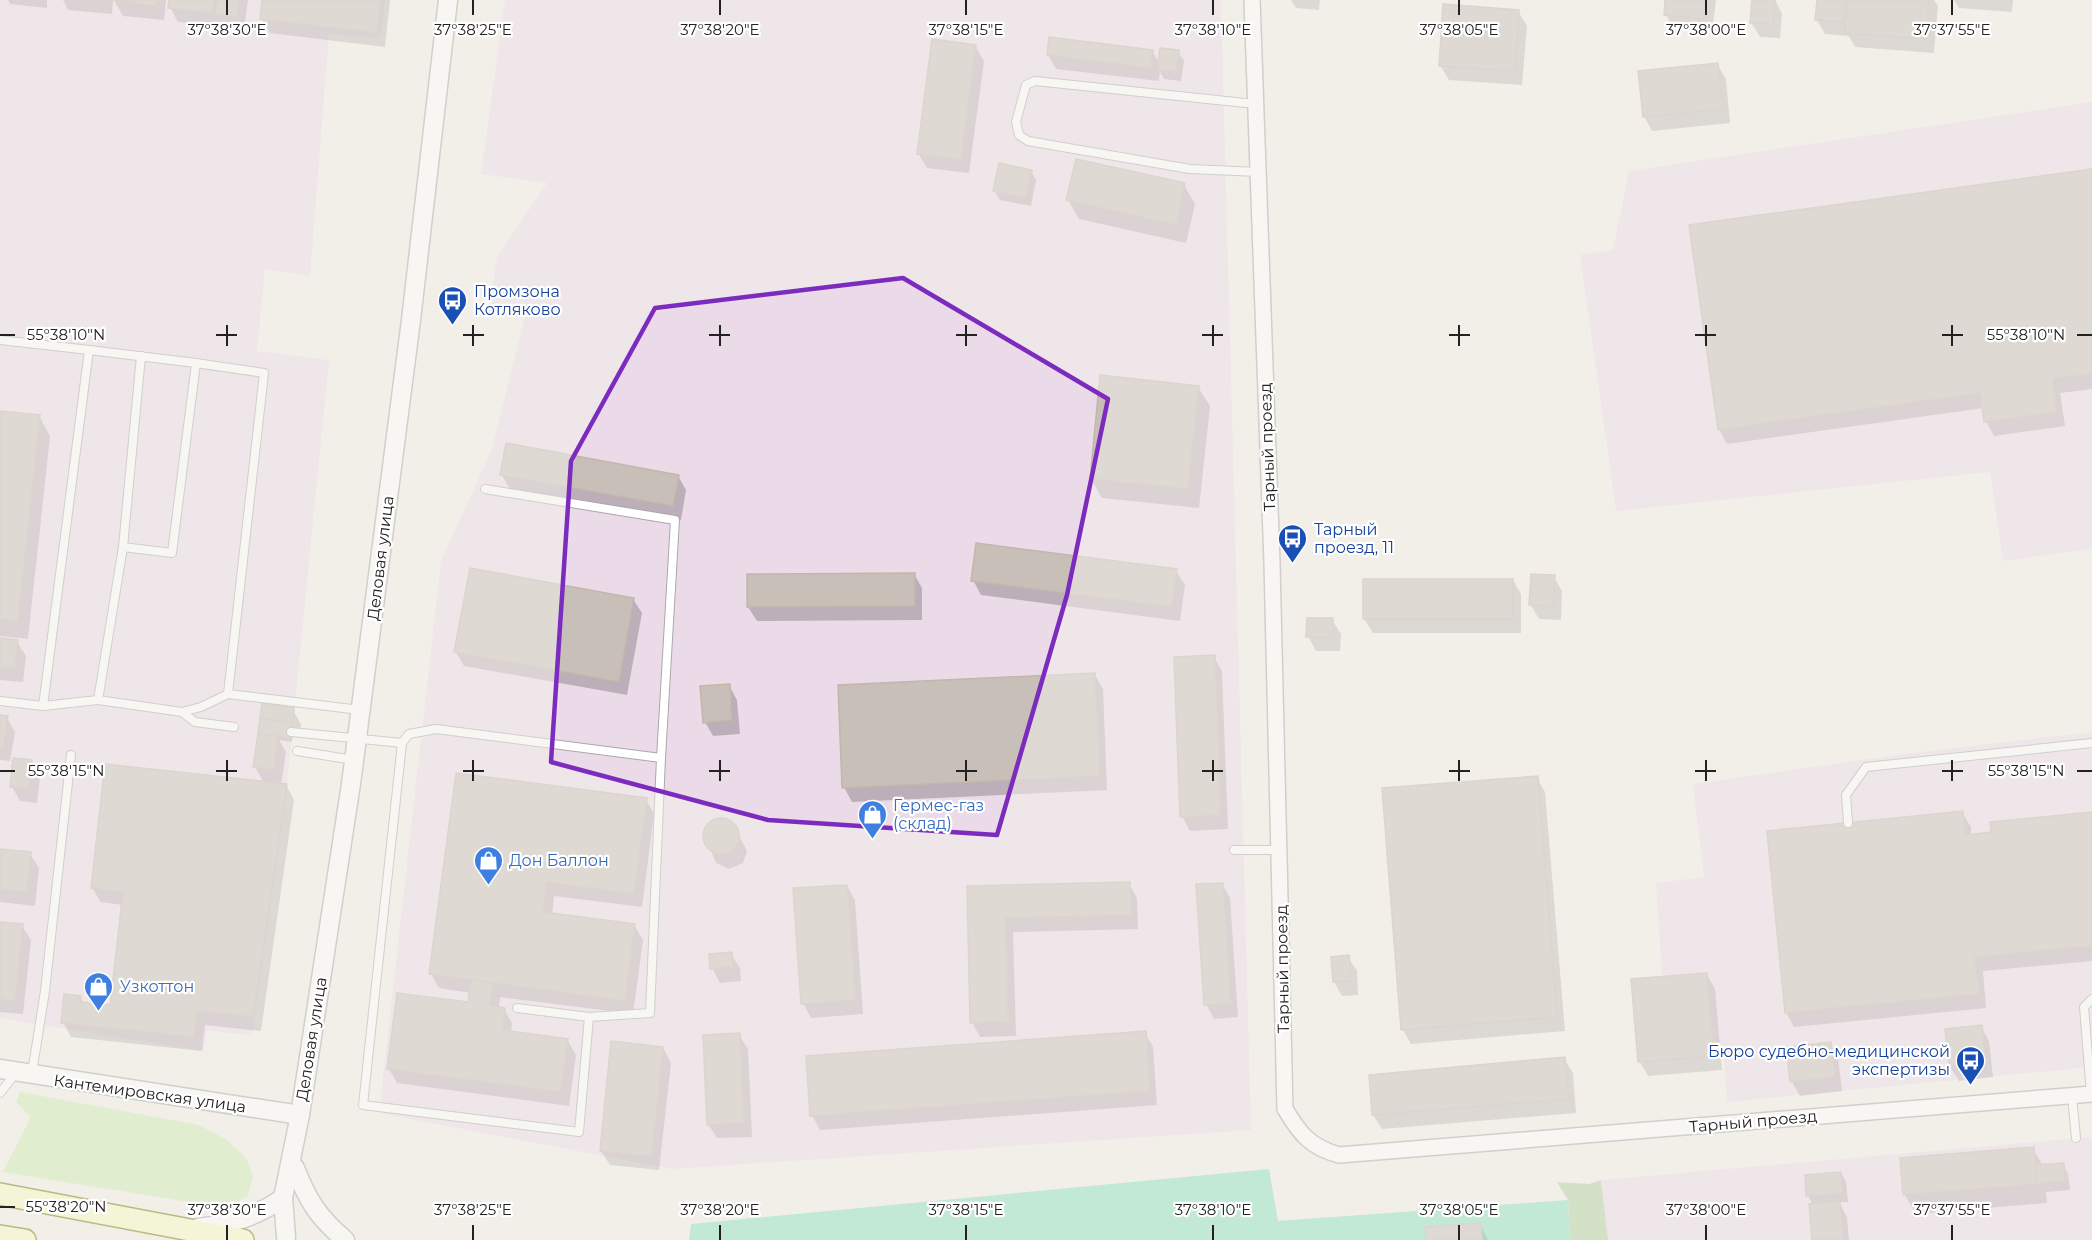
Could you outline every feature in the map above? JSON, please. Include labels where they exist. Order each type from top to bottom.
[{"type":"main road","points":[[0,1194],[243,1240]]},
{"type":"main road","points":[[0,1236],[25,1240]]},
{"type":"street","name":"Деловая улица","points":[[300,1115],[357,740],[411,320],[448,0]]},
{"type":"street","name":"Тарный проезд","points":[[1252,0],[1285,1109],[1298,1131],[1319,1150],[1339,1155],[2091,1094]]},
{"type":"street","name":"Кантемировская улица","points":[[16,1072],[300,1115]]},
{"type":"street","points":[[285,1239],[300,1115]]},
{"type":"street","points":[[285,1239],[283,1198],[300,1115]]},
{"type":"street","points":[[295,1168],[307,1198],[323,1222],[345,1240]]},
{"type":"street","points":[[192,1229],[239,1221],[268,1209],[283,1198]]},
{"type":"lane","points":[[1255,104],[1035,81],[1026,85],[1017,122],[1019,135],[1028,141],[1190,169],[1258,172]]},
{"type":"lane","points":[[0,340],[264,373],[228,694]]},
{"type":"lane","points":[[43,706],[89,350]]},
{"type":"lane","points":[[98,700],[123,547],[141,356]]},
{"type":"lane","points":[[123,547],[172,553],[196,363]]},
{"type":"lane","points":[[485,489],[675,520],[661,758],[650,1013],[589,1017],[517,1008]]},
{"type":"lane","points":[[0,700],[43,706],[98,700],[182,712],[201,707],[228,694],[360,710]]},
{"type":"lane","points":[[182,712],[195,722],[234,727]]},
{"type":"lane","points":[[589,1017],[579,1132],[363,1105],[402,743],[409,734],[436,729],[661,758]]},
{"type":"lane","points":[[291,732],[402,743]]},
{"type":"lane","points":[[1848,823],[1846,795],[1866,767],[2092,743]]},
{"type":"lane","points":[[297,751],[354,760]]},
{"type":"lane","points":[[0,1093],[16,1072],[45,991],[71,755]]},
{"type":"lane","points":[[1234,850],[1279,850]]},
{"type":"lane","points":[[2091,1094],[2084,1006],[2092,999]]},
{"type":"lane","points":[[2072,1096],[2076,1138]]},
{"type":"highlighted area","points":[[903,278],[1108,399],[1067,595],[997,835],[768,820],[551,762],[571,461],[655,308]]},
{"type":"shaded area","points":[[0,0],[385,0],[380,38],[329,34],[310,276],[265,269],[257,351],[329,360],[287,784],[252,1036],[207,1030],[204,1051],[0,1018]]},
{"type":"shaded area","points":[[505,0],[1221,0],[1251,1130],[671,1169],[379,1113],[441,561],[492,449],[525,318],[489,315],[497,257],[547,183],[481,174]]},
{"type":"shaded area","points":[[2092,102],[2092,549],[2003,561],[1990,472],[1616,511],[1580,255],[1613,250],[1629,171]]},
{"type":"shaded area","points":[[2092,732],[2092,1067],[1727,1102],[1724,1056],[1714,1056],[1707,973],[1662,977],[1656,883],[1704,877],[1693,784],[1912,753]]},
{"type":"shaded area","points":[[2092,1137],[2092,1240],[1608,1240],[1601,1180]]},
{"type":"green space","points":[[20,1092],[199,1125],[227,1140],[246,1158],[253,1176],[248,1196],[227,1208],[3,1172],[31,1117],[16,1102]]},
{"type":"green space","points":[[1269,1169],[1278,1221],[1568,1200],[1570,1240],[689,1240],[691,1224]]},
{"type":"green space","points":[[1601,1180],[1608,1240],[1570,1240],[1568,1200],[1557,1182],[1589,1184]]},
{"type":"building","points":[[113,0],[157,0],[156,6]]},
{"type":"building","points":[[169,0],[214,0],[212,13],[168,8]]},
{"type":"building","points":[[217,0],[239,0],[237,17],[215,14]]},
{"type":"building","points":[[262,0],[381,0],[377,33],[260,19]]},
{"type":"building","points":[[1665,0],[1707,0],[1705,19],[1664,15]]},
{"type":"building","points":[[1752,0],[1775,0],[1773,24],[1750,23]]},
{"type":"building","points":[[1817,0],[1846,0],[1844,22],[1815,20]]},
{"type":"building","points":[[1848,0],[1929,0],[1926,39],[1845,33]]},
{"type":"building","points":[[1443,4],[1519,10],[1515,71],[1439,66]]},
{"type":"building","points":[[1049,37],[1153,50],[1151,68],[1047,55]]},
{"type":"building","points":[[932,39],[976,45],[961,160],[917,154]]},
{"type":"building","points":[[1160,48],[1179,50],[1176,72],[1157,70]]},
{"type":"building","points":[[1718,63],[1723,109],[1643,117],[1638,71]]},
{"type":"building","points":[[1076,159],[1185,183],[1176,225],[1066,200]]},
{"type":"building","points":[[999,163],[1032,170],[1026,198],[993,191]]},
{"type":"building","points":[[2092,169],[2092,374],[2053,379],[2057,412],[1984,422],[1980,393],[1718,430],[1689,225]]},
{"type":"building","points":[[1100,375],[1199,386],[1188,489],[1090,479]]},
{"type":"building","points":[[0,411],[40,415],[18,621],[0,619]]},
{"type":"building","points":[[506,443],[679,475],[673,506],[500,475]]},
{"type":"building","points":[[976,543],[1177,569],[1172,607],[971,581]]},
{"type":"building","points":[[470,568],[634,598],[619,682],[454,652]]},
{"type":"building","points":[[915,573],[915,606],[747,607],[747,574]]},
{"type":"building","points":[[1531,574],[1555,575],[1553,606],[1529,605]]},
{"type":"building","points":[[1363,579],[1513,579],[1513,619],[1363,619]]},
{"type":"building","points":[[1307,618],[1333,618],[1333,637],[1306,637]]},
{"type":"building","points":[[0,638],[18,640],[15,669],[0,667]]},
{"type":"building","points":[[1215,655],[1221,815],[1180,817],[1174,657]]},
{"type":"building","points":[[1095,673],[1100,776],[842,788],[838,685]]},
{"type":"building","points":[[730,684],[732,720],[703,723],[700,686]]},
{"type":"building","points":[[262,703],[294,708],[293,723],[260,718]]},
{"type":"building","points":[[0,715],[8,716],[3,748],[0,747]]},
{"type":"building","points":[[260,718],[293,723],[291,738],[258,734]]},
{"type":"building","points":[[258,734],[278,736],[274,770],[253,767]]},
{"type":"building","points":[[13,758],[32,760],[29,789],[10,787]]},
{"type":"building","points":[[105,764],[287,784],[253,1017],[197,1011],[194,1037],[61,1023],[64,994],[81,996],[80,1002],[110,1005],[123,892],[91,888]]},
{"type":"building","points":[[456,773],[647,798],[634,894],[547,882],[543,912],[635,924],[625,1001],[429,974]]},
{"type":"building","points":[[1538,776],[1557,1017],[1401,1030],[1382,788]]},
{"type":"building","points":[[1963,811],[1965,835],[1991,832],[1990,822],[2092,812],[2092,946],[1975,957],[1979,994],[1785,1013],[1767,831]]},
{"type":"building","points":[[721,818],[734,823],[739,836],[734,849],[721,854],[708,849],[703,836],[708,823]]},
{"type":"building","points":[[0,849],[31,852],[27,892],[0,889]]},
{"type":"building","points":[[1130,882],[1131,915],[1006,918],[1008,1022],[970,1023],[967,886]]},
{"type":"building","points":[[1223,883],[1231,1003],[1204,1005],[1196,884]]},
{"type":"building","points":[[847,885],[856,1000],[801,1004],[793,888]]},
{"type":"building","points":[[0,922],[23,924],[15,1001],[0,999]]},
{"type":"building","points":[[732,952],[733,967],[710,969],[709,954]]},
{"type":"building","points":[[1349,955],[1351,981],[1333,982],[1331,957]]},
{"type":"building","points":[[1707,973],[1714,1056],[1638,1062],[1631,979]]},
{"type":"building","points":[[471,980],[493,983],[490,1005],[505,1008],[502,1030],[568,1039],[561,1092],[387,1069],[397,993],[468,1002]]},
{"type":"building","points":[[1982,1025],[1986,1063],[1949,1067],[1945,1029]]},
{"type":"building","points":[[1146,1031],[1150,1091],[810,1116],[806,1056]]},
{"type":"building","points":[[740,1033],[744,1123],[707,1125],[703,1035]]},
{"type":"building","points":[[611,1041],[663,1047],[652,1156],[600,1151]]},
{"type":"building","points":[[1831,1042],[1835,1077],[1790,1082],[1786,1047]]},
{"type":"building","points":[[1565,1057],[1569,1099],[1372,1115],[1369,1075]]},
{"type":"building","points":[[2034,1147],[2037,1184],[1903,1195],[1900,1158]]},
{"type":"building","points":[[2064,1163],[2065,1181],[2037,1184],[2035,1165]]},
{"type":"building","points":[[1841,1172],[1843,1193],[1806,1196],[1805,1175]]},
{"type":"building","points":[[1840,1201],[1843,1240],[1812,1240],[1809,1204]]},
{"type":"building","points":[[1481,1223],[1482,1240],[1426,1240],[1425,1227]]},
{"type":"place","name":"Промзона Котляково","points":[[453,326]]},
{"type":"place","name":"Тарный проезд, 11","points":[[1293,564]]},
{"type":"place","name":"Гермес-газ (склад)","points":[[872,840]]},
{"type":"place","name":"Дон Баллон","points":[[488,886]]},
{"type":"place","name":"Узкоттон","points":[[99,1012]]},
{"type":"place","name":"Бюро судебно-медицинской экспертизы","points":[[1971,1086]]}]
